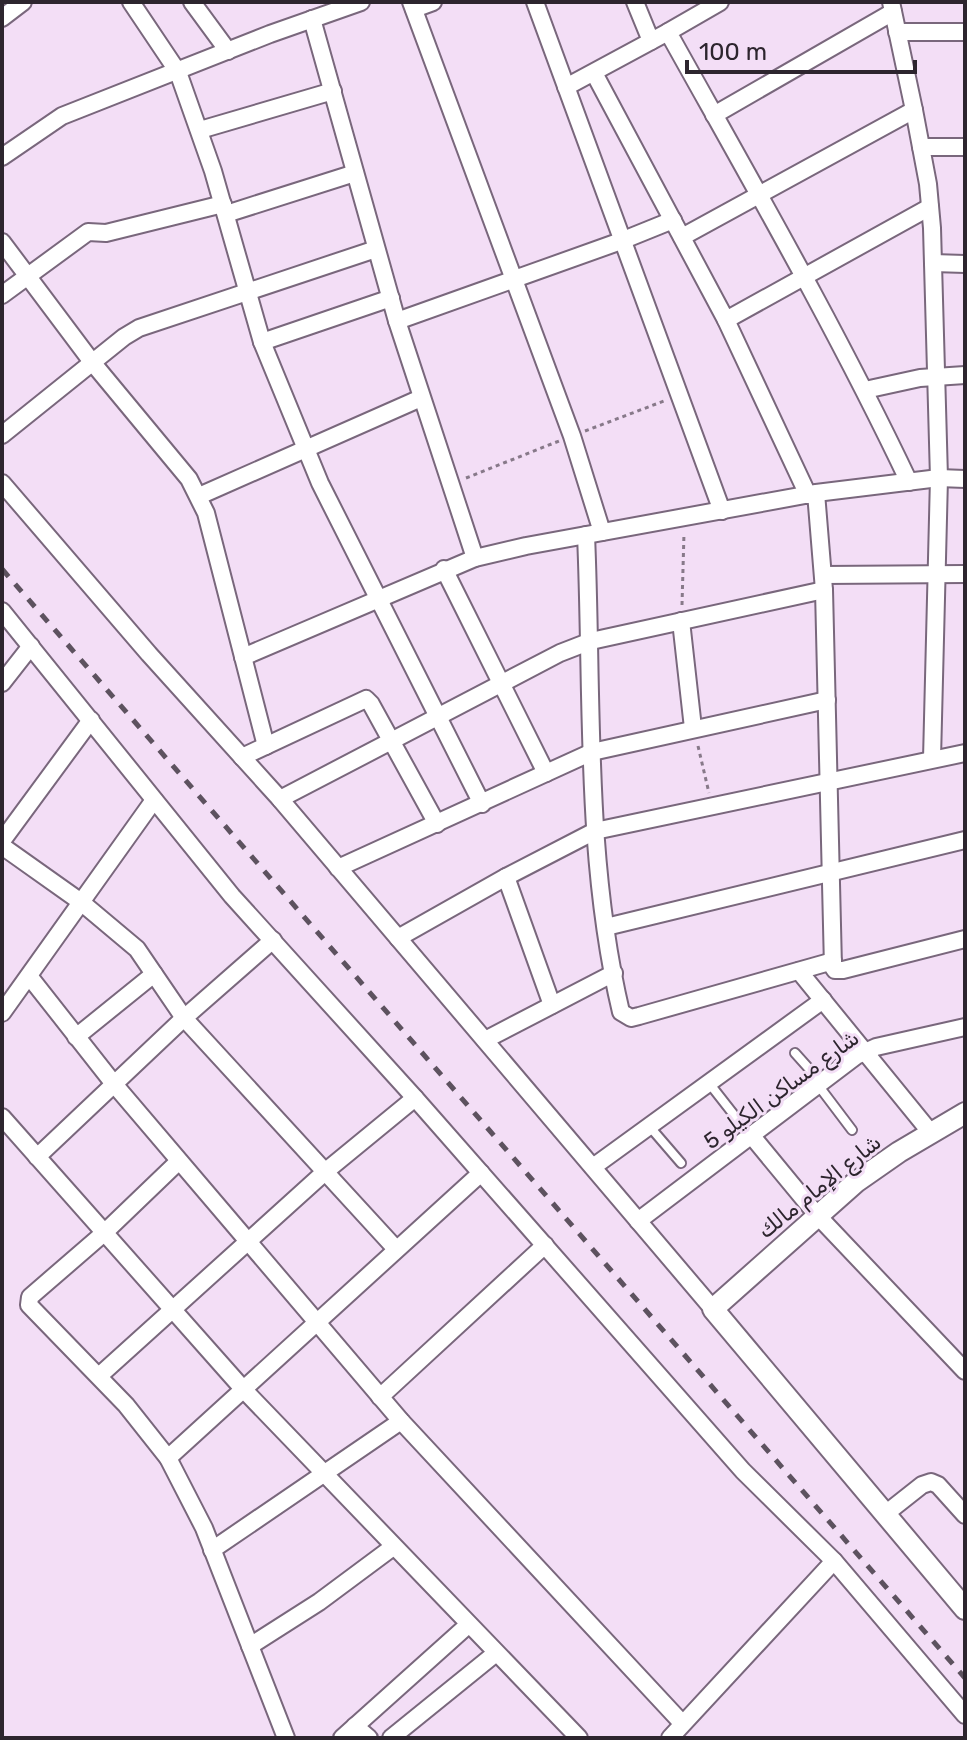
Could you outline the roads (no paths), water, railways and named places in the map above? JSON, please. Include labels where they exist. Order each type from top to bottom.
[{"type":"street","points":[[2,18],[23,2]]},
{"type":"street","points":[[131,2],[178,72],[200,130],[262,342],[305,448],[482,804]]},
{"type":"street","points":[[192,2],[228,51]]},
{"type":"street","points":[[2,157],[62,116],[361,2]]},
{"type":"street","points":[[433,2],[413,6],[572,436],[594,533],[591,641],[595,831],[606,927],[621,1012],[631,1018],[833,961]]},
{"type":"street","points":[[535,2],[722,511]]},
{"type":"street","points":[[635,2],[651,41]]},
{"type":"street","points":[[566,87],[720,2]]},
{"type":"street","points":[[714,115],[892,7],[921,147],[930,207],[933,263],[939,478],[932,759]]},
{"type":"street","points":[[312,19],[397,321],[475,558]]},
{"type":"street","points":[[668,32],[806,277],[909,482]]},
{"type":"street","points":[[897,32],[965,32]]},
{"type":"street","points":[[594,73],[726,320],[812,494],[823,582],[833,967],[839,970],[965,939]]},
{"type":"street","points":[[200,130],[333,91]]},
{"type":"street","points":[[682,237],[914,110]]},
{"type":"street","points":[[921,147],[965,147]]},
{"type":"street","points":[[2,295],[88,232],[106,233],[224,209],[355,173]]},
{"type":"street","points":[[726,320],[930,207]]},
{"type":"street","points":[[397,321],[673,220]]},
{"type":"street","points":[[2,242],[92,362],[189,479],[199,496],[266,746]]},
{"type":"street","points":[[2,435],[139,328],[376,249]]},
{"type":"street","points":[[933,263],[965,264]]},
{"type":"street","points":[[262,342],[391,298]]},
{"type":"street","points":[[865,390],[936,376],[965,375]]},
{"type":"street","points":[[199,496],[421,398]]},
{"type":"street","points":[[243,657],[475,558],[812,494],[939,478],[965,479]]},
{"type":"street","points":[[2,483],[149,654],[280,799],[965,1609]]},
{"type":"street","points":[[444,569],[546,773]]},
{"type":"street","points":[[280,799],[501,681],[591,641],[681,621],[823,582],[965,574]]},
{"type":"street","points":[[2,611],[232,896],[415,1098],[743,1471],[834,1561],[965,1715]]},
{"type":"street","points":[[681,621],[693,728]]},
{"type":"street","points":[[2,683],[31,646]]},
{"type":"street","points":[[242,757],[362,699],[371,704],[437,824]]},
{"type":"street","points":[[338,868],[592,752],[827,700]]},
{"type":"street","points":[[91,720],[2,843],[137,949],[184,1018],[396,1249]]},
{"type":"street","points":[[398,938],[595,831],[965,753]]},
{"type":"street","points":[[2,1013],[154,800]]},
{"type":"street","points":[[606,927],[965,840]]},
{"type":"street","points":[[506,877],[552,1005]]},
{"type":"street","points":[[37,1157],[184,1018],[273,940]]},
{"type":"street","points":[[799,971],[931,1133]]},
{"type":"street","points":[[485,1040],[614,973]]},
{"type":"street","points":[[76,1037],[154,974]]},
{"type":"street","points":[[29,976],[114,1084],[380,1397],[682,1723]]},
{"type":"street","points":[[593,1167],[823,1000]]},
{"type":"street","name":"شارع مساكن الكيلو 5","points":[[638,1221],[864,1051],[965,1027]]},
{"type":"street","points":[[99,1376],[326,1171],[415,1098]]},
{"type":"street","name":"شارع الإمام مالك","points":[[713,1309],[817,1215],[877,1167],[965,1113]]},
{"type":"street","points":[[2,1117],[244,1390],[579,1738]]},
{"type":"street","points":[[751,1135],[817,1215],[965,1371]]},
{"type":"street","points":[[179,1161],[29,1301],[31,1309],[99,1376],[168,1458],[212,1550],[286,1738]]},
{"type":"street","points":[[168,1458],[481,1173]]},
{"type":"street","points":[[380,1397],[545,1245]]},
{"type":"street","points":[[212,1550],[401,1421]]},
{"type":"street","points":[[884,1515],[922,1485],[931,1482],[938,1485],[965,1515]]},
{"type":"street","points":[[250,1646],[319,1602],[393,1547]]},
{"type":"street","points":[[670,1738],[834,1561]]},
{"type":"street","points":[[342,1738],[468,1625]]},
{"type":"street","points":[[391,1738],[496,1653]]},
{"type":"street","points":[[355,1726],[369,1738]]},
{"type":"lane","points":[[795,1053],[852,1130]]},
{"type":"lane","points":[[709,1083],[738,1120]]},
{"type":"lane","points":[[649,1126],[681,1163]]},
{"type":"railway","points":[[2,569],[965,1678]]}]
